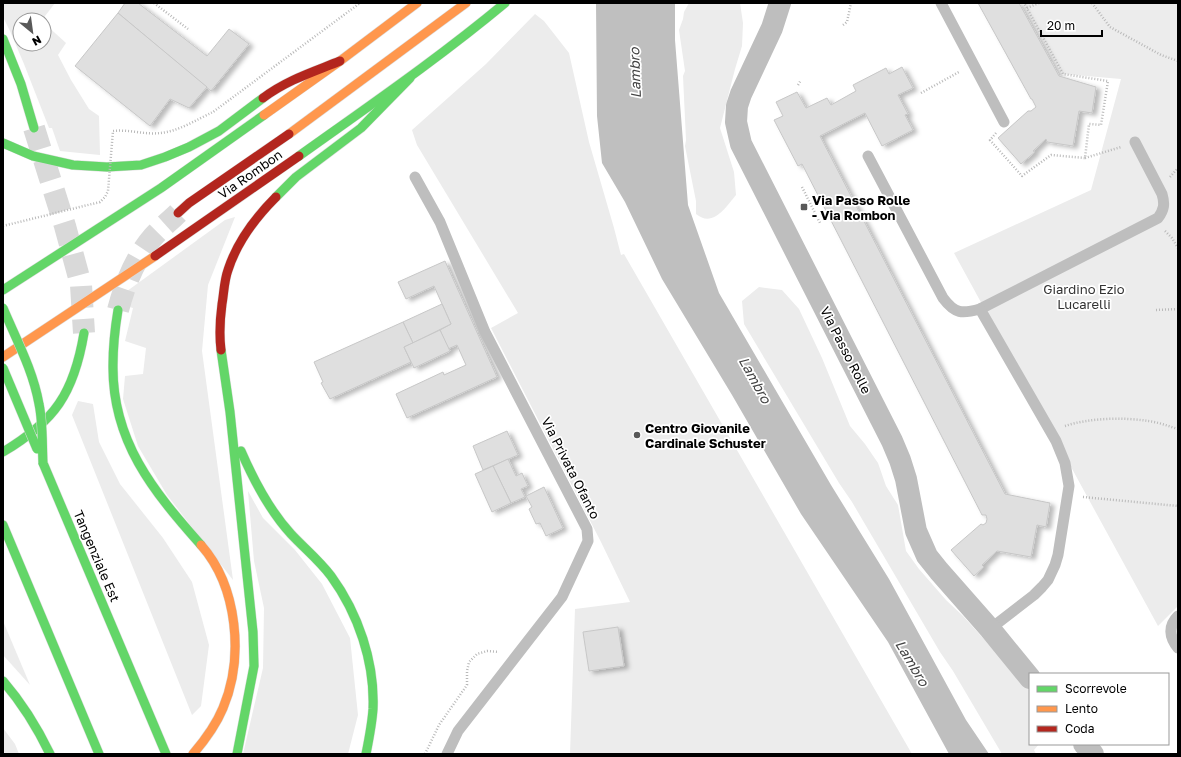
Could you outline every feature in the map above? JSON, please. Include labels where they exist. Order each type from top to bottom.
[{"type":"main road","points":[[3,290],[161,188],[340,61],[417,3]]},
{"type":"main road","points":[[178,213],[189,202],[308,120],[466,3]]},
{"type":"main road","name":"Via Rombon","points":[[3,357],[168,247],[297,158],[410,78],[482,23],[505,3]]},
{"type":"main road","points":[[3,40],[21,84],[34,128]]},
{"type":"main road","points":[[3,143],[33,156],[73,165],[107,167],[141,165],[189,147],[219,131],[283,85],[294,79],[340,61]]},
{"type":"main road","points":[[237,754],[254,666],[254,659],[253,632],[230,412],[220,343],[222,299],[227,272],[234,253],[263,210],[296,177],[361,128],[410,78]]},
{"type":"main road","points":[[3,308],[31,375],[38,396],[41,413],[43,463]]},
{"type":"main road","points":[[118,310],[113,352],[113,375],[118,414],[124,434],[133,454],[151,484],[212,558],[223,581],[231,604],[235,626],[233,674],[226,699],[216,721],[205,739],[193,754]]},
{"type":"main road","points":[[3,452],[14,446],[42,424],[59,406],[76,371],[84,333]]},
{"type":"main road","name":"Tangenziale Est","points":[[3,368],[166,754]]},
{"type":"main road","points":[[230,412],[241,450],[253,478],[264,498],[291,534],[330,574],[355,616],[370,667],[372,691],[372,722],[366,754]]},
{"type":"main road","points":[[3,525],[99,754]]},
{"type":"main road","points":[[3,681],[23,704],[50,754]]},
{"type":"street","name":"Via Passo Rolle","points":[[780,3],[772,28],[741,94],[737,106],[736,122],[744,150],[892,441],[903,469],[909,490],[914,523],[922,547],[939,572],[990,629],[1029,677]]},
{"type":"street","points":[[1085,745],[1093,754]]},
{"type":"lane","points":[[941,3],[1004,122]]},
{"type":"lane","points":[[868,156],[943,298],[949,307],[958,312],[969,312],[980,309],[1158,218],[1164,209],[1162,194],[1135,142]]},
{"type":"lane","name":"Via Privata Ofanto","points":[[415,177],[440,222],[485,332],[588,528],[588,541],[562,597],[458,731],[447,754]]},
{"type":"lane","points":[[980,309],[1050,432],[1065,463],[1069,486],[1058,555],[1052,573],[1048,580],[1034,595],[990,629]]},
{"type":"lane","points":[[1178,616],[1174,620],[1171,635],[1178,648]]},
{"type":"path","points":[[154,3],[188,29]]},
{"type":"path","points":[[3,226],[100,202],[108,191],[113,131],[160,133],[176,129],[213,112],[360,3]]},
{"type":"path","points":[[843,24],[847,22],[851,3]]},
{"type":"path","points":[[1024,3],[1063,74],[1108,81],[1101,124],[1089,124],[1085,158]]},
{"type":"path","points":[[1027,8],[1039,3]]},
{"type":"path","points":[[1092,3],[1110,27],[1161,55],[1178,61]]},
{"type":"path","points":[[921,92],[974,65]]},
{"type":"path","points":[[798,85],[801,80]]},
{"type":"path","points":[[1004,122],[990,140],[1022,176],[1051,155],[1085,158],[1135,142]]},
{"type":"path","points":[[802,187],[820,223]]},
{"type":"path","points":[[1158,218],[1178,248]]},
{"type":"path","points":[[1156,310],[1178,309]]},
{"type":"path","points":[[1050,432],[1074,423],[1108,418],[1148,421],[1178,429]]},
{"type":"path","points":[[1068,496],[1178,506]]},
{"type":"path","points":[[425,754],[439,725],[467,685],[467,671],[469,662],[477,654],[487,651],[501,653],[514,658]]},
{"type":"green space","points":[[3,3],[55,3],[48,12],[12,12],[12,36],[3,17]]},
{"type":"green space","points":[[689,3],[740,3],[743,23],[742,46],[720,128],[734,172],[736,195],[719,214],[708,219],[702,218],[696,214],[696,201],[685,146],[683,76],[685,71],[679,30],[684,12]]},
{"type":"green space","name":"Giardino Ezio Lucarelli","points":[[1024,3],[1178,3],[1178,606],[1158,626],[954,253],[1091,190],[1121,79],[1063,74]]},
{"type":"green space","name":"Centro Giovanile Cardinale Schuster","points":[[535,14],[544,21],[569,53],[589,142],[621,255],[624,254],[912,754],[570,754],[575,609],[630,602],[601,542],[491,328],[518,313],[417,145],[412,130],[486,64]]},
{"type":"green space","points":[[52,30],[66,43],[58,55],[89,109],[99,116],[100,155],[60,151],[52,128],[49,128],[19,52],[52,52]]},
{"type":"green space","points":[[235,217],[208,285],[202,351],[233,580],[167,495],[138,446],[123,399],[125,376],[143,374],[146,348],[125,341],[133,308],[112,302],[225,220]]},
{"type":"green space","points":[[759,287],[782,290],[799,309],[822,358],[850,426],[878,463],[886,486],[898,505],[906,551],[919,569],[946,600],[963,616],[1029,689],[1029,745],[1038,745],[1034,750],[1036,754],[1002,754],[744,324],[742,301]]},
{"type":"green space","points":[[78,401],[93,404],[99,442],[120,484],[163,538],[192,582],[209,645],[201,706],[192,715],[72,415]]},
{"type":"green space","points":[[248,491],[263,518],[295,550],[322,584],[350,638],[358,715],[348,754],[243,754],[263,668],[264,608],[254,561]]},
{"type":"green space","points":[[3,621],[30,685],[3,655]]},
{"type":"green space","points":[[3,728],[15,744],[19,754],[3,754]]},
{"type":"water","name":"Lambro","points":[[596,3],[675,3],[675,40],[688,205],[719,293],[831,485],[889,579],[966,720],[989,754],[949,754],[888,642],[801,514],[662,279],[625,202],[602,163],[597,116]]},
{"type":"building","points":[[125,3],[138,3],[207,56],[229,29],[249,44],[211,91],[118,13]]},
{"type":"building","points":[[978,3],[1019,3],[1059,76],[1096,87],[1092,113],[1079,111],[1073,146],[1047,142],[1046,139],[1033,151],[1035,152],[1021,164],[998,138],[1028,111],[1031,111],[1036,107]]},
{"type":"building","points":[[118,13],[207,87],[189,108],[170,99],[150,126],[75,66]]},
{"type":"building","points":[[902,67],[913,88],[898,95],[908,114],[905,115],[913,130],[882,146],[865,113],[820,136],[1005,494],[1050,503],[1046,527],[1037,525],[1031,557],[997,551],[982,565],[984,567],[974,576],[951,550],[981,524],[983,525],[986,523],[986,515],[982,515],[802,164],[798,166],[774,120],[783,116],[776,102],[797,92],[806,108],[827,98],[831,105],[856,91],[853,85],[886,68],[889,74]]},
{"type":"building","points":[[445,261],[497,377],[407,418],[396,394],[443,372],[444,375],[466,365],[457,345],[448,349],[440,330],[451,324],[434,286],[406,299],[398,282]]},
{"type":"building","points":[[442,304],[451,324],[413,343],[403,322]]},
{"type":"building","points":[[403,322],[413,343],[404,347],[411,362],[330,399],[321,383],[323,382],[314,362]]},
{"type":"building","points":[[440,330],[450,351],[414,368],[404,347]]},
{"type":"building","points":[[507,431],[518,455],[483,470],[473,446]]},
{"type":"building","points":[[508,459],[516,476],[522,473],[528,486],[521,489],[525,497],[511,503],[493,466]]},
{"type":"building","points":[[493,466],[511,503],[492,512],[475,474]]},
{"type":"building","points":[[544,487],[563,528],[546,536],[540,523],[536,524],[529,509],[532,507],[526,496]]},
{"type":"building","points":[[618,627],[624,666],[589,671],[583,632]]},
{"type":"tunnel","points":[[34,128],[65,226],[81,285],[84,333]]},
{"type":"tunnel","points":[[118,310],[127,281],[136,262],[153,237],[178,213]]},
{"type":"traffic: fast","points":[[299,156],[378,100],[505,3]]},
{"type":"traffic: fast","points":[[3,39],[21,84],[34,128]]},
{"type":"traffic: fast","points":[[276,197],[296,177],[361,128],[410,78]]},
{"type":"traffic: fast","points":[[3,143],[33,156],[73,165],[107,167],[141,165],[189,147],[219,131],[263,98]]},
{"type":"traffic: fast","points":[[3,290],[161,188],[264,115]]},
{"type":"traffic: fast","points":[[3,308],[33,379],[41,418],[43,463]]},
{"type":"traffic: fast","points":[[118,310],[113,351],[115,392],[120,418],[128,441],[152,484],[183,525],[201,545]]},
{"type":"traffic: fast","points":[[3,452],[36,429],[49,417],[59,403],[68,389],[74,373],[80,354],[84,333]]},
{"type":"traffic: fast","points":[[221,350],[230,412],[253,632],[254,666],[237,754]]},
{"type":"traffic: fast","points":[[3,368],[37,449]]},
{"type":"traffic: fast","points":[[241,451],[251,473],[269,505],[283,525],[331,576],[341,590],[357,622],[368,656],[373,691],[373,715],[366,754]]},
{"type":"traffic: fast","points":[[43,463],[166,754]]},
{"type":"traffic: fast","points":[[3,525],[99,754]]},
{"type":"traffic: fast","points":[[3,681],[29,716],[50,754]]},
{"type":"traffic: slow","points":[[264,115],[340,61],[417,3]]},
{"type":"traffic: slow","points":[[289,134],[466,3]]},
{"type":"traffic: slow","points":[[3,357],[155,256]]},
{"type":"traffic: slow","points":[[193,754],[210,732],[223,708],[230,688],[234,667],[235,646],[234,624],[230,602],[223,581],[213,562],[201,545]]},
{"type":"traffic: jam","points":[[263,98],[291,81],[340,61]]},
{"type":"traffic: jam","points":[[178,213],[189,203],[289,134]]},
{"type":"traffic: jam","points":[[155,256],[299,156]]},
{"type":"traffic: jam","points":[[221,350],[221,315],[228,270],[236,250],[248,230],[276,197]]},
{"type":"place","name":"Via Passo Rolle - Via Rombon","points":[[804,207]]},
{"type":"place","name":"Centro Giovanile Cardinale Schuster","points":[[637,435]]}]
